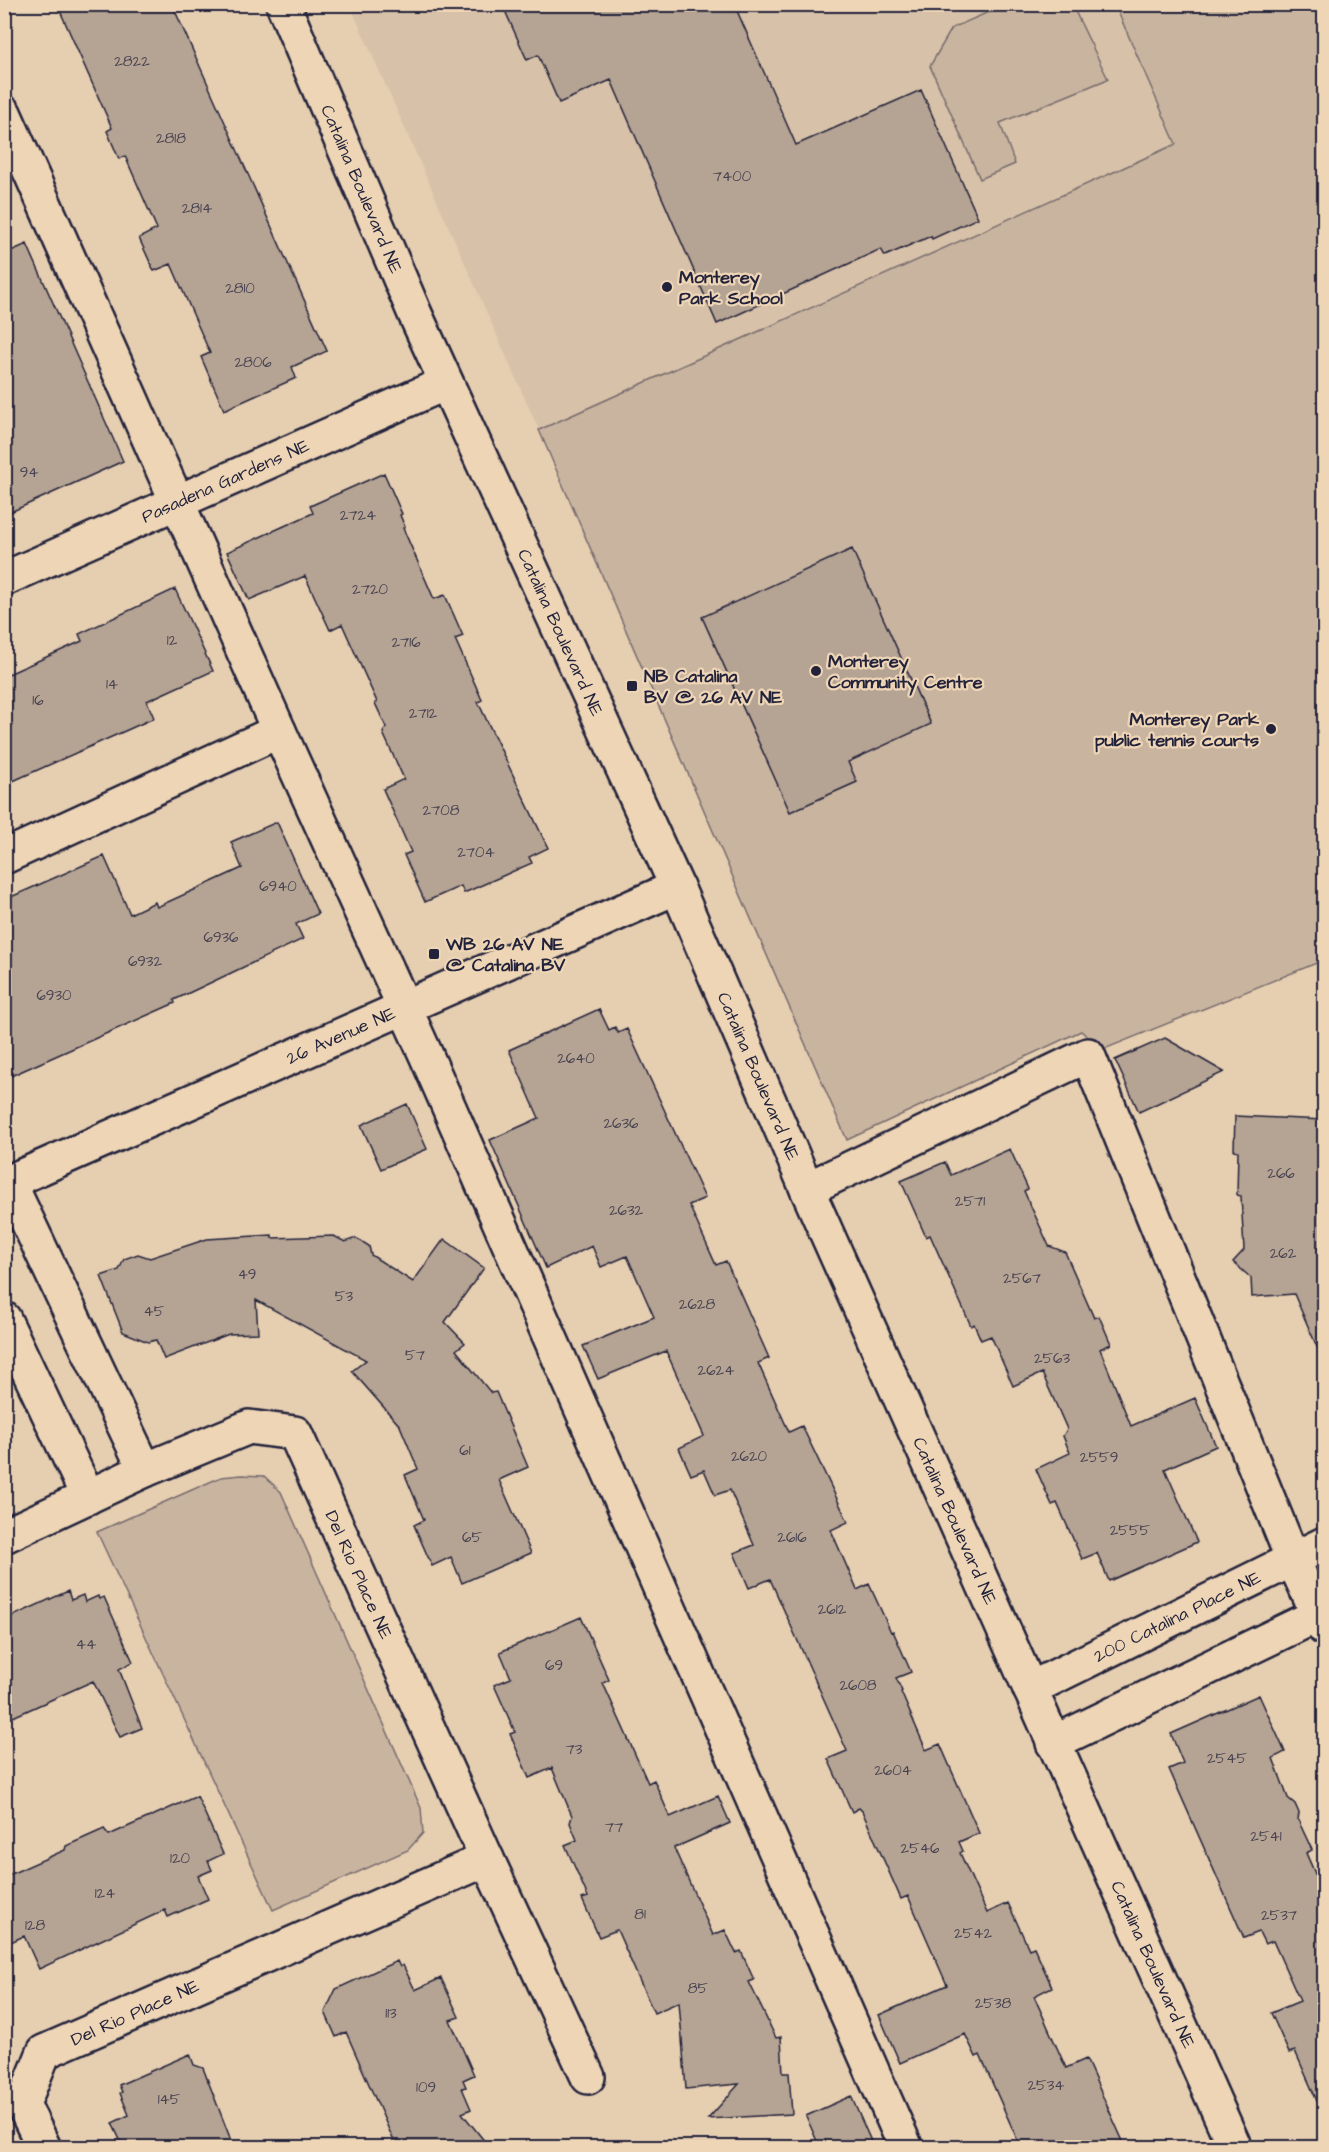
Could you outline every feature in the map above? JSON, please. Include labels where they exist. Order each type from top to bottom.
[{"type":"street","name":"Catalina Boulevard NE","points":[[283,4],[415,314],[677,887],[807,1189],[1235,2148]]},
{"type":"street","points":[[4,113],[405,1009],[906,2148]]},
{"type":"street","name":"Pasadena Gardens NE","points":[[4,579],[446,383]]},
{"type":"street","points":[[4,857],[279,731]]},
{"type":"street","name":"26 Avenue NE","points":[[7,1183],[677,887]]},
{"type":"street","points":[[807,1189],[1088,1055],[1293,1560],[1322,1618],[1053,1743]]},
{"type":"street","points":[[7,1183],[146,1470]]},
{"type":"street","points":[[4,1319],[88,1497]]},
{"type":"street","name":"Del Rio Place NE","points":[[4,1536],[146,1470],[249,1427],[295,1433],[588,2077]]},
{"type":"street","name":"200 Catalina Place NE","points":[[1030,1689],[1324,1544]]},
{"type":"street","name":"Del Rio Place NE","points":[[44,2148],[22,2104],[44,2052],[487,1859]]},
{"type":"shaded area","points":[[1007,4],[1072,5],[1108,79],[1000,123],[1015,164],[980,179],[930,66],[952,28]]},
{"type":"shaded area","name":"Monterey Park School","points":[[350,5],[1115,5],[1176,144],[539,430]]},
{"type":"shaded area","points":[[1115,5],[1324,5],[1324,960],[1102,1050],[1081,1031],[847,1140],[539,430],[1176,144]]},
{"type":"shaded area","points":[[264,1476],[281,1492],[421,1808],[423,1833],[408,1850],[273,1910],[97,1532],[221,1477]]},
{"type":"building","points":[[57,4],[172,4],[327,351],[292,367],[296,378],[224,410],[201,357],[210,353],[171,264],[154,271],[139,238],[157,229],[125,156],[119,159],[107,131],[112,128]]},
{"type":"building","points":[[502,4],[734,4],[796,145],[921,90],[978,218],[932,239],[931,236],[885,256],[881,249],[717,324],[611,80],[559,103],[538,55],[527,60]]},
{"type":"building","points":[[27,244],[123,461],[4,515],[4,254]]},
{"type":"building","points":[[384,473],[402,514],[400,515],[405,527],[403,528],[434,599],[445,595],[463,636],[455,639],[482,700],[478,702],[548,848],[529,857],[532,863],[464,893],[461,886],[425,902],[404,855],[411,852],[383,789],[404,779],[383,733],[386,727],[375,703],[377,702],[342,624],[330,630],[305,576],[249,600],[227,552],[313,513],[310,506]]},
{"type":"building","name":"Monterey Community Centre","points":[[852,549],[931,724],[848,762],[857,782],[790,812],[702,617]]},
{"type":"building","points":[[175,589],[213,671],[147,701],[154,718],[4,785],[4,676],[82,641],[79,634]]},
{"type":"building","points":[[277,822],[318,914],[296,924],[303,939],[174,1000],[175,1003],[4,1079],[4,900],[104,856],[130,914],[155,902],[157,907],[242,868],[231,842]]},
{"type":"building","points":[[599,1009],[609,1030],[615,1027],[618,1033],[627,1029],[705,1198],[689,1205],[716,1265],[726,1261],[769,1358],[758,1363],[789,1432],[802,1426],[848,1522],[831,1530],[857,1590],[869,1584],[891,1632],[893,1631],[911,1672],[896,1678],[901,1692],[926,1750],[940,1744],[979,1833],[959,1842],[963,1851],[960,1853],[987,1913],[1008,1903],[1029,1949],[1034,1947],[1052,1987],[1034,1996],[1066,2068],[1086,2059],[1126,2148],[1021,2148],[980,2055],[976,2057],[965,2034],[900,2063],[879,2015],[947,1985],[908,1896],[901,1899],[862,1811],[859,1808],[852,1812],[828,1759],[847,1751],[770,1579],[749,1588],[734,1553],[754,1545],[730,1490],[715,1495],[704,1470],[691,1475],[679,1448],[704,1436],[666,1351],[598,1379],[583,1346],[654,1317],[627,1256],[601,1267],[592,1246],[546,1268],[490,1140],[539,1118],[509,1050]]},
{"type":"building","points":[[1165,1038],[1224,1072],[1139,1112],[1115,1060]]},
{"type":"building","points":[[407,1104],[427,1149],[381,1169],[361,1125]]},
{"type":"building","points":[[1235,1116],[1324,1120],[1324,1363],[1294,1294],[1252,1297],[1251,1278],[1233,1262],[1244,1250],[1241,1196],[1237,1195],[1238,1151],[1234,1150]]},
{"type":"building","points":[[1010,1149],[1028,1189],[1024,1191],[1049,1246],[1065,1252],[1094,1318],[1099,1316],[1111,1344],[1100,1349],[1131,1426],[1195,1398],[1216,1446],[1165,1469],[1197,1542],[1109,1581],[1097,1553],[1082,1559],[1057,1503],[1052,1505],[1036,1469],[1070,1453],[1063,1436],[1067,1429],[1042,1373],[1013,1386],[991,1336],[981,1340],[974,1324],[971,1326],[930,1235],[926,1237],[901,1181],[945,1162],[951,1175]]},
{"type":"building","points":[[272,1235],[272,1238],[334,1236],[345,1242],[356,1238],[369,1246],[371,1255],[413,1282],[444,1239],[484,1268],[445,1322],[465,1343],[456,1350],[491,1393],[496,1392],[528,1467],[499,1480],[531,1553],[462,1583],[451,1557],[432,1566],[414,1525],[424,1520],[405,1475],[418,1469],[400,1426],[352,1371],[366,1360],[256,1300],[258,1333],[229,1334],[164,1359],[156,1340],[148,1342],[123,1332],[101,1276],[119,1270],[124,1259],[138,1254],[150,1258],[207,1239]]},
{"type":"building","points":[[68,1591],[71,1600],[83,1595],[85,1602],[98,1596],[99,1599],[104,1597],[133,1662],[119,1669],[142,1728],[120,1737],[93,1681],[4,1721],[4,1620]]},
{"type":"building","points":[[581,1617],[609,1680],[603,1683],[648,1783],[654,1780],[670,1817],[718,1796],[730,1823],[674,1848],[713,1935],[725,1930],[736,1953],[741,1951],[754,1980],[749,1982],[776,2038],[781,2037],[783,2073],[789,2073],[792,2114],[708,2119],[739,2084],[686,2089],[679,2002],[654,2013],[617,1930],[599,1937],[582,1899],[588,1897],[565,1845],[577,1840],[570,1823],[572,1816],[552,1768],[529,1778],[510,1734],[515,1732],[494,1685],[511,1678],[500,1652]]},
{"type":"building","points":[[1259,1695],[1285,1752],[1273,1758],[1288,1798],[1295,1804],[1299,1813],[1298,1820],[1312,1850],[1306,1853],[1324,1894],[1324,2117],[1295,2051],[1289,2053],[1271,2013],[1300,2001],[1273,1941],[1265,1944],[1259,1932],[1244,1938],[1169,1769],[1183,1763],[1171,1734]]},
{"type":"building","points":[[197,1796],[223,1854],[208,1861],[212,1870],[198,1876],[208,1899],[168,1917],[165,1910],[39,1969],[24,1936],[4,1945],[4,1877],[65,1850],[66,1846],[104,1829],[109,1835]]},
{"type":"building","points":[[397,1961],[400,1967],[403,1965],[415,1990],[441,1978],[459,2017],[450,2020],[474,2075],[463,2080],[466,2087],[462,2088],[471,2109],[462,2113],[490,2148],[397,2148],[346,2032],[336,2037],[325,2012],[336,1989]]},
{"type":"building","points":[[190,2054],[194,2065],[203,2068],[234,2148],[124,2148],[112,2123],[129,2115],[119,2085]]},
{"type":"building","points":[[851,2096],[874,2148],[820,2148],[806,2116]]},
{"type":"place","name":"Monterey Park School","points":[[667,287]]},
{"type":"place","name":"Monterey Community Centre","points":[[816,671]]},
{"type":"place","name":"NB Catalina BV @ 26 AV NE","points":[[632,686]]},
{"type":"place","name":"Monterey Park public tennis courts","points":[[1271,729]]},
{"type":"place","name":"WB 26 AV NE @ Catalina BV","points":[[434,954]]}]
